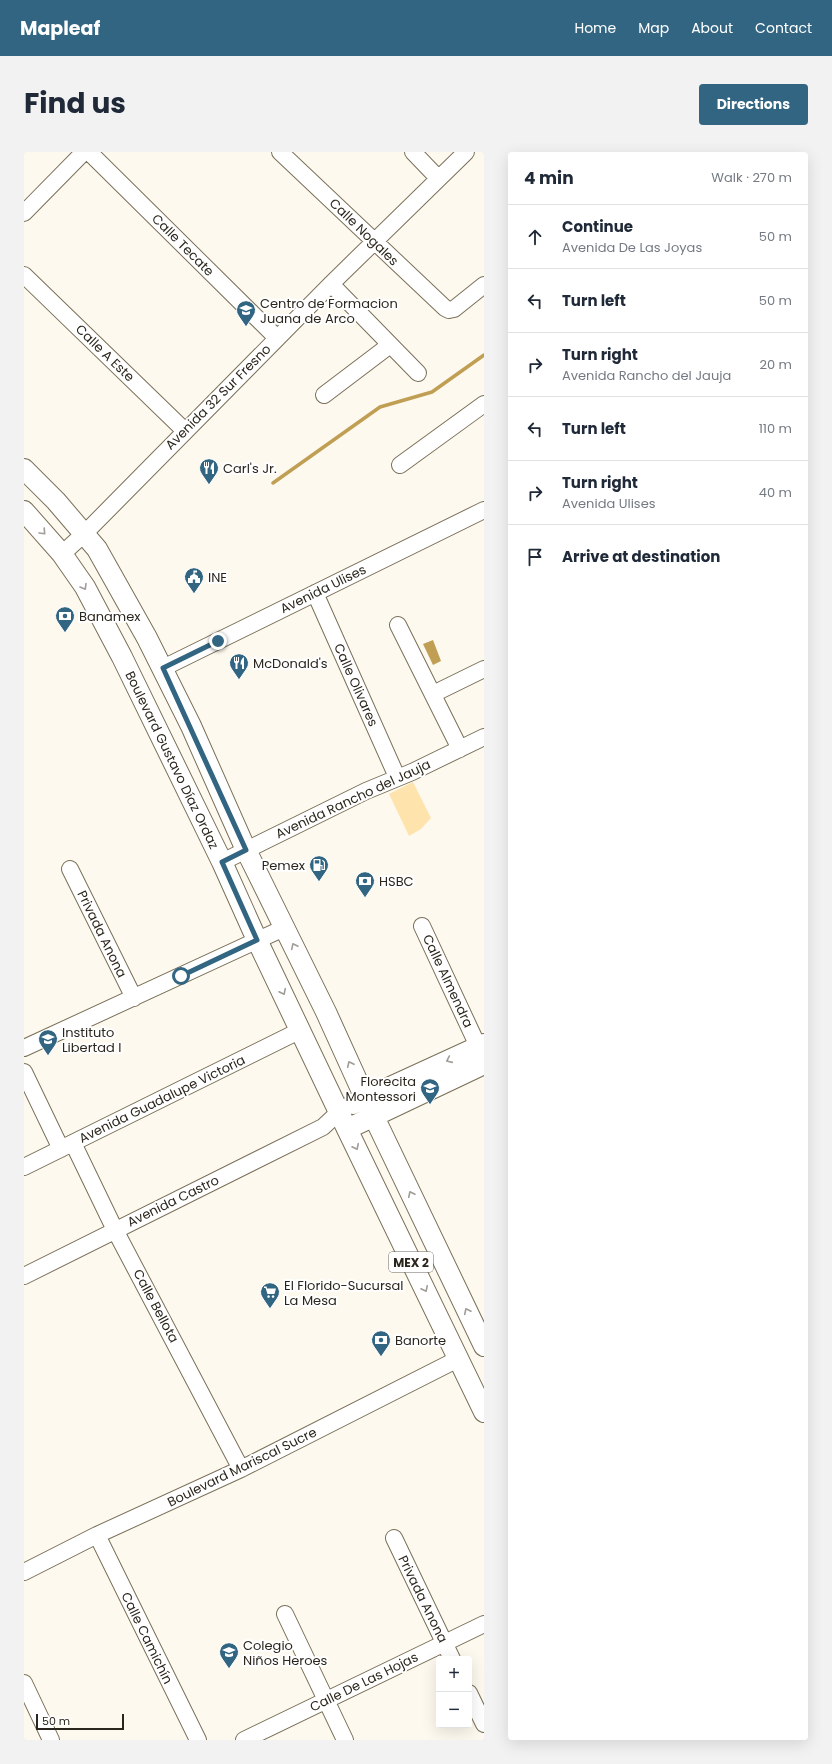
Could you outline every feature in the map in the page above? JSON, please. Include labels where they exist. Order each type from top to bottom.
[{"type":"main road","name":"MEX 2","points":[[24,469],[85,533],[104,559],[163,668],[246,850],[326,1012],[365,1098],[484,1346]]},
{"type":"main road","name":"Boulevard Gustavo Díaz Ordaz","points":[[24,511],[62,554],[85,588],[122,657],[222,862],[257,940],[484,1412]]},
{"type":"main road","points":[[343,1120],[365,1098],[483,1053]]},
{"type":"main road","points":[[343,1120],[374,1116],[483,1053]]},
{"type":"street","points":[[24,213],[84,152]]},
{"type":"street","name":"Calle Tecate","points":[[89,152],[277,338]]},
{"type":"street","name":"Calle Nogales","points":[[280,152],[445,308],[449,310],[454,309],[484,285]]},
{"type":"street","points":[[413,152],[438,178]]},
{"type":"street","name":"Avenida 32 Sur Fresno","points":[[62,554],[85,533],[374,241],[466,152]]},
{"type":"street","name":"Calle A Este","points":[[24,275],[185,431]]},
{"type":"street","points":[[331,284],[418,373]]},
{"type":"street","points":[[324,395],[390,345]]},
{"type":"street","points":[[400,465],[484,404]]},
{"type":"street","name":"Avenida Ulises","points":[[163,668],[484,510]]},
{"type":"street","name":"Calle Olivares","points":[[315,593],[397,778]]},
{"type":"street","points":[[398,625],[460,749]]},
{"type":"street","points":[[433,694],[484,669]]},
{"type":"street","name":"Avenida Rancho del Jauja","points":[[222,862],[366,791],[484,737]]},
{"type":"street","name":"Privada Anona","points":[[70,870],[134,998]]},
{"type":"street","name":"Calle Almendra","points":[[422,926],[483,1053]]},
{"type":"street","points":[[24,1048],[284,928]]},
{"type":"street","name":"Avenida Guadalupe Victoria","points":[[24,1167],[301,1030]]},
{"type":"street","name":"Calle Bellota","points":[[24,1072],[115,1230],[241,1468]]},
{"type":"street","name":"Avenida Castro","points":[[24,1276],[323,1127],[343,1120]]},
{"type":"street","name":"Boulevard Mariscal Sucre","points":[[24,1572],[97,1535],[241,1468],[458,1359]]},
{"type":"street","name":"Calle Camichín","points":[[97,1535],[198,1740]]},
{"type":"street","name":"Privada Anona","points":[[394,1538],[451,1656]]},
{"type":"street","points":[[285,1614],[345,1740]]},
{"type":"street","name":"Calle De Las Hojas","points":[[244,1740],[444,1642],[484,1624]]},
{"type":"street","points":[[24,1683],[50,1740]]},
{"type":"street","points":[[472,1699],[484,1724]]},
{"type":"shaded area","points":[[433,640],[441,661],[433,665],[423,644]]},
{"type":"shaded area","points":[[413,782],[431,818],[421,829],[409,836],[389,794]]},
{"type":"waterway","points":[[273,483],[380,407],[432,392],[484,355]]},
{"type":"place","name":"Centro de Formacion Juana de Arco","points":[[246,327]]},
{"type":"place","name":"Carl's Jr.","points":[[209,485]]},
{"type":"place","name":"INE","points":[[194,594]]},
{"type":"place","name":"Banamex","points":[[65,633]]},
{"type":"place","name":"McDonald's","points":[[239,680]]},
{"type":"place","name":"Pemex","points":[[319,882]]},
{"type":"place","name":"HSBC","points":[[365,898]]},
{"type":"place","name":"Instituto Libertad I","points":[[48,1056]]},
{"type":"place","name":"Florecita Montessori","points":[[430,1105]]},
{"type":"place","name":"El Florido-Sucursal La Mesa","points":[[270,1309]]},
{"type":"place","name":"Banorte","points":[[381,1357]]},
{"type":"place","name":"Colegio Niños Heroes","points":[[229,1669]]},
{"type":"route","points":[[181,976],[257,940],[222,862],[246,850],[191,726],[163,668],[218,641]]}]
